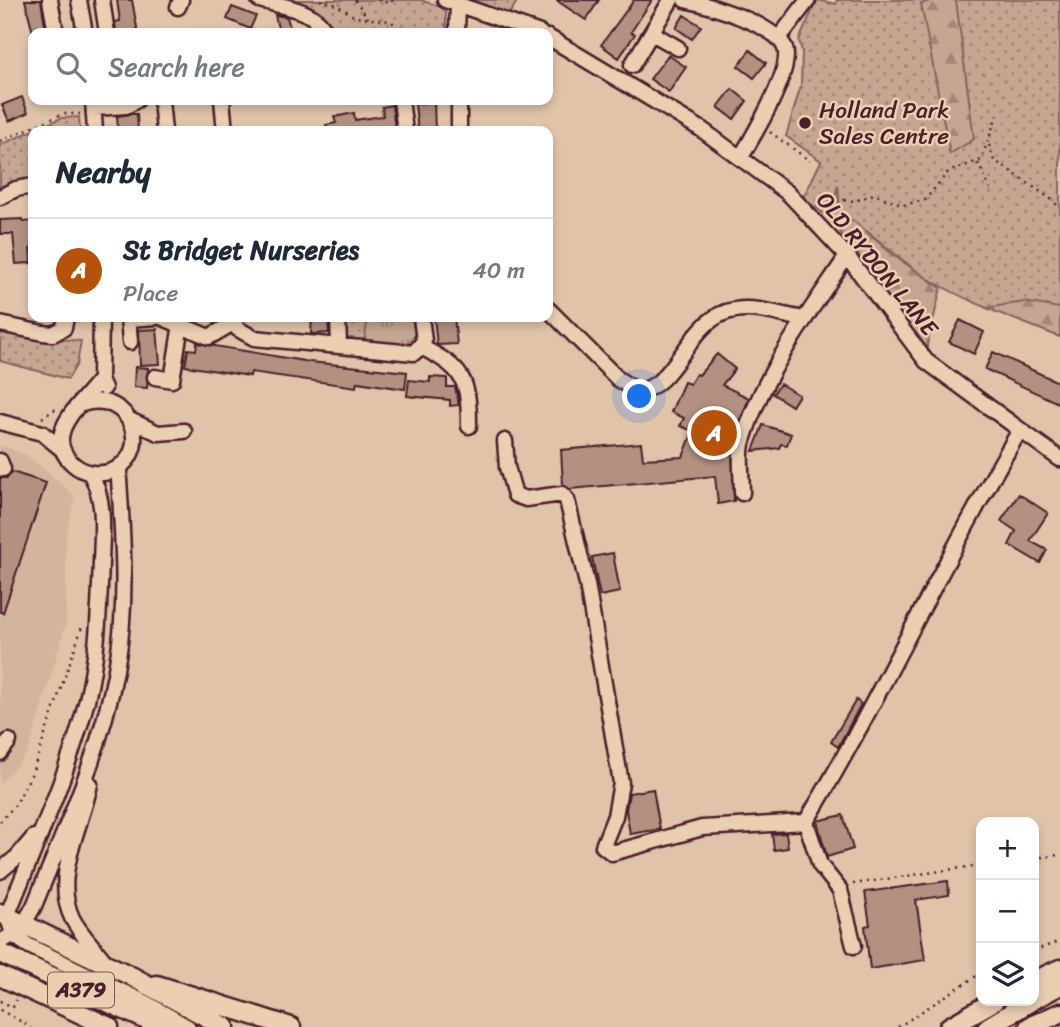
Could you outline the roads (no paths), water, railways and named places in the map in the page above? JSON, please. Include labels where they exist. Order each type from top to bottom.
[{"type":"main road","name":"A379","points":[[4,915],[13,934],[106,964],[225,1027]]},
{"type":"main road","name":"A379","points":[[0,953],[162,1027]]},
{"type":"main road","points":[[1039,979],[1060,969]]},
{"type":"main road","points":[[0,976],[109,1027]]},
{"type":"main road","name":"A379","points":[[131,976],[291,1027]]},
{"type":"main road","points":[[1039,996],[1060,985]]},
{"type":"main road","points":[[948,1027],[985,1006]]},
{"type":"main road","points":[[988,1027],[1022,1006]]},
{"type":"main road","points":[[1029,1027],[1060,1013]]},
{"type":"street","points":[[50,0],[55,28]]},
{"type":"street","points":[[79,0],[84,28]]},
{"type":"street","points":[[102,0],[106,28]]},
{"type":"street","points":[[259,0],[313,16],[322,22],[324,28]]},
{"type":"street","points":[[632,65],[671,0]]},
{"type":"street","points":[[685,0],[709,5],[779,38],[786,59],[758,126],[741,157]]},
{"type":"street","points":[[779,38],[807,0]]},
{"type":"street","points":[[451,2],[456,28]]},
{"type":"street","points":[[451,2],[526,28]]},
{"type":"street","points":[[652,33],[678,47]]},
{"type":"street","name":"OLD RYDON LANE","points":[[553,40],[741,157],[788,193],[847,256],[926,361],[1060,459]]},
{"type":"street","points":[[161,105],[164,126]]},
{"type":"street","points":[[222,105],[225,126]]},
{"type":"street","points":[[402,105],[404,126]]},
{"type":"street","points":[[459,105],[459,126]]},
{"type":"street","points":[[90,107],[94,126]]},
{"type":"street","points":[[0,197],[28,187]]},
{"type":"street","points":[[742,493],[741,447],[771,376],[847,256]]},
{"type":"street","points":[[553,314],[618,379],[637,391],[653,387],[702,328],[722,313],[755,309],[805,319]]},
{"type":"street","points":[[0,324],[53,334],[64,328],[65,322]]},
{"type":"street","points":[[102,322],[100,379],[112,404],[130,420],[158,433]]},
{"type":"street","points":[[128,322],[130,342]]},
{"type":"street","points":[[175,322],[209,337],[229,322]]},
{"type":"street","points":[[234,322],[254,338],[417,350],[454,366],[464,379],[469,400],[469,426]]},
{"type":"street","points":[[338,322],[339,345]]},
{"type":"street","points":[[417,350],[424,336],[422,322]]},
{"type":"street","points":[[155,377],[172,380],[181,324]]},
{"type":"street","points":[[63,450],[61,435],[65,421],[82,404],[100,379]]},
{"type":"street","points":[[82,404],[102,401],[112,404]]},
{"type":"street","points":[[130,420],[133,445]]},
{"type":"street","points":[[38,432],[53,423],[65,421]]},
{"type":"street","points":[[0,422],[38,432],[63,450],[74,464],[90,473],[98,489],[102,529],[98,632],[87,699],[43,827],[4,915]]},
{"type":"street","points":[[854,946],[840,890],[820,865],[806,822],[876,703],[985,489],[1020,430]]},
{"type":"street","points":[[106,964],[72,918],[66,896],[66,874],[86,805],[96,748],[116,669],[125,570],[119,479],[121,465],[133,445],[158,433],[184,432]]},
{"type":"street","points":[[505,441],[507,467],[515,495],[526,499],[562,494],[567,500],[570,512],[587,584],[621,783],[615,816],[603,846],[606,851],[612,853],[632,850],[702,828],[806,822]]},
{"type":"street","points":[[90,473],[112,471],[121,465]]},
{"type":"street","points":[[96,748],[13,934],[188,1027]]},
{"type":"street","points":[[0,871],[17,857],[43,827]]},
{"type":"place","name":"Holland Park Sales Centre","points":[[805,123]]},
{"type":"place","name":"St Bridget Nurseries","points":[[714,433]]}]
